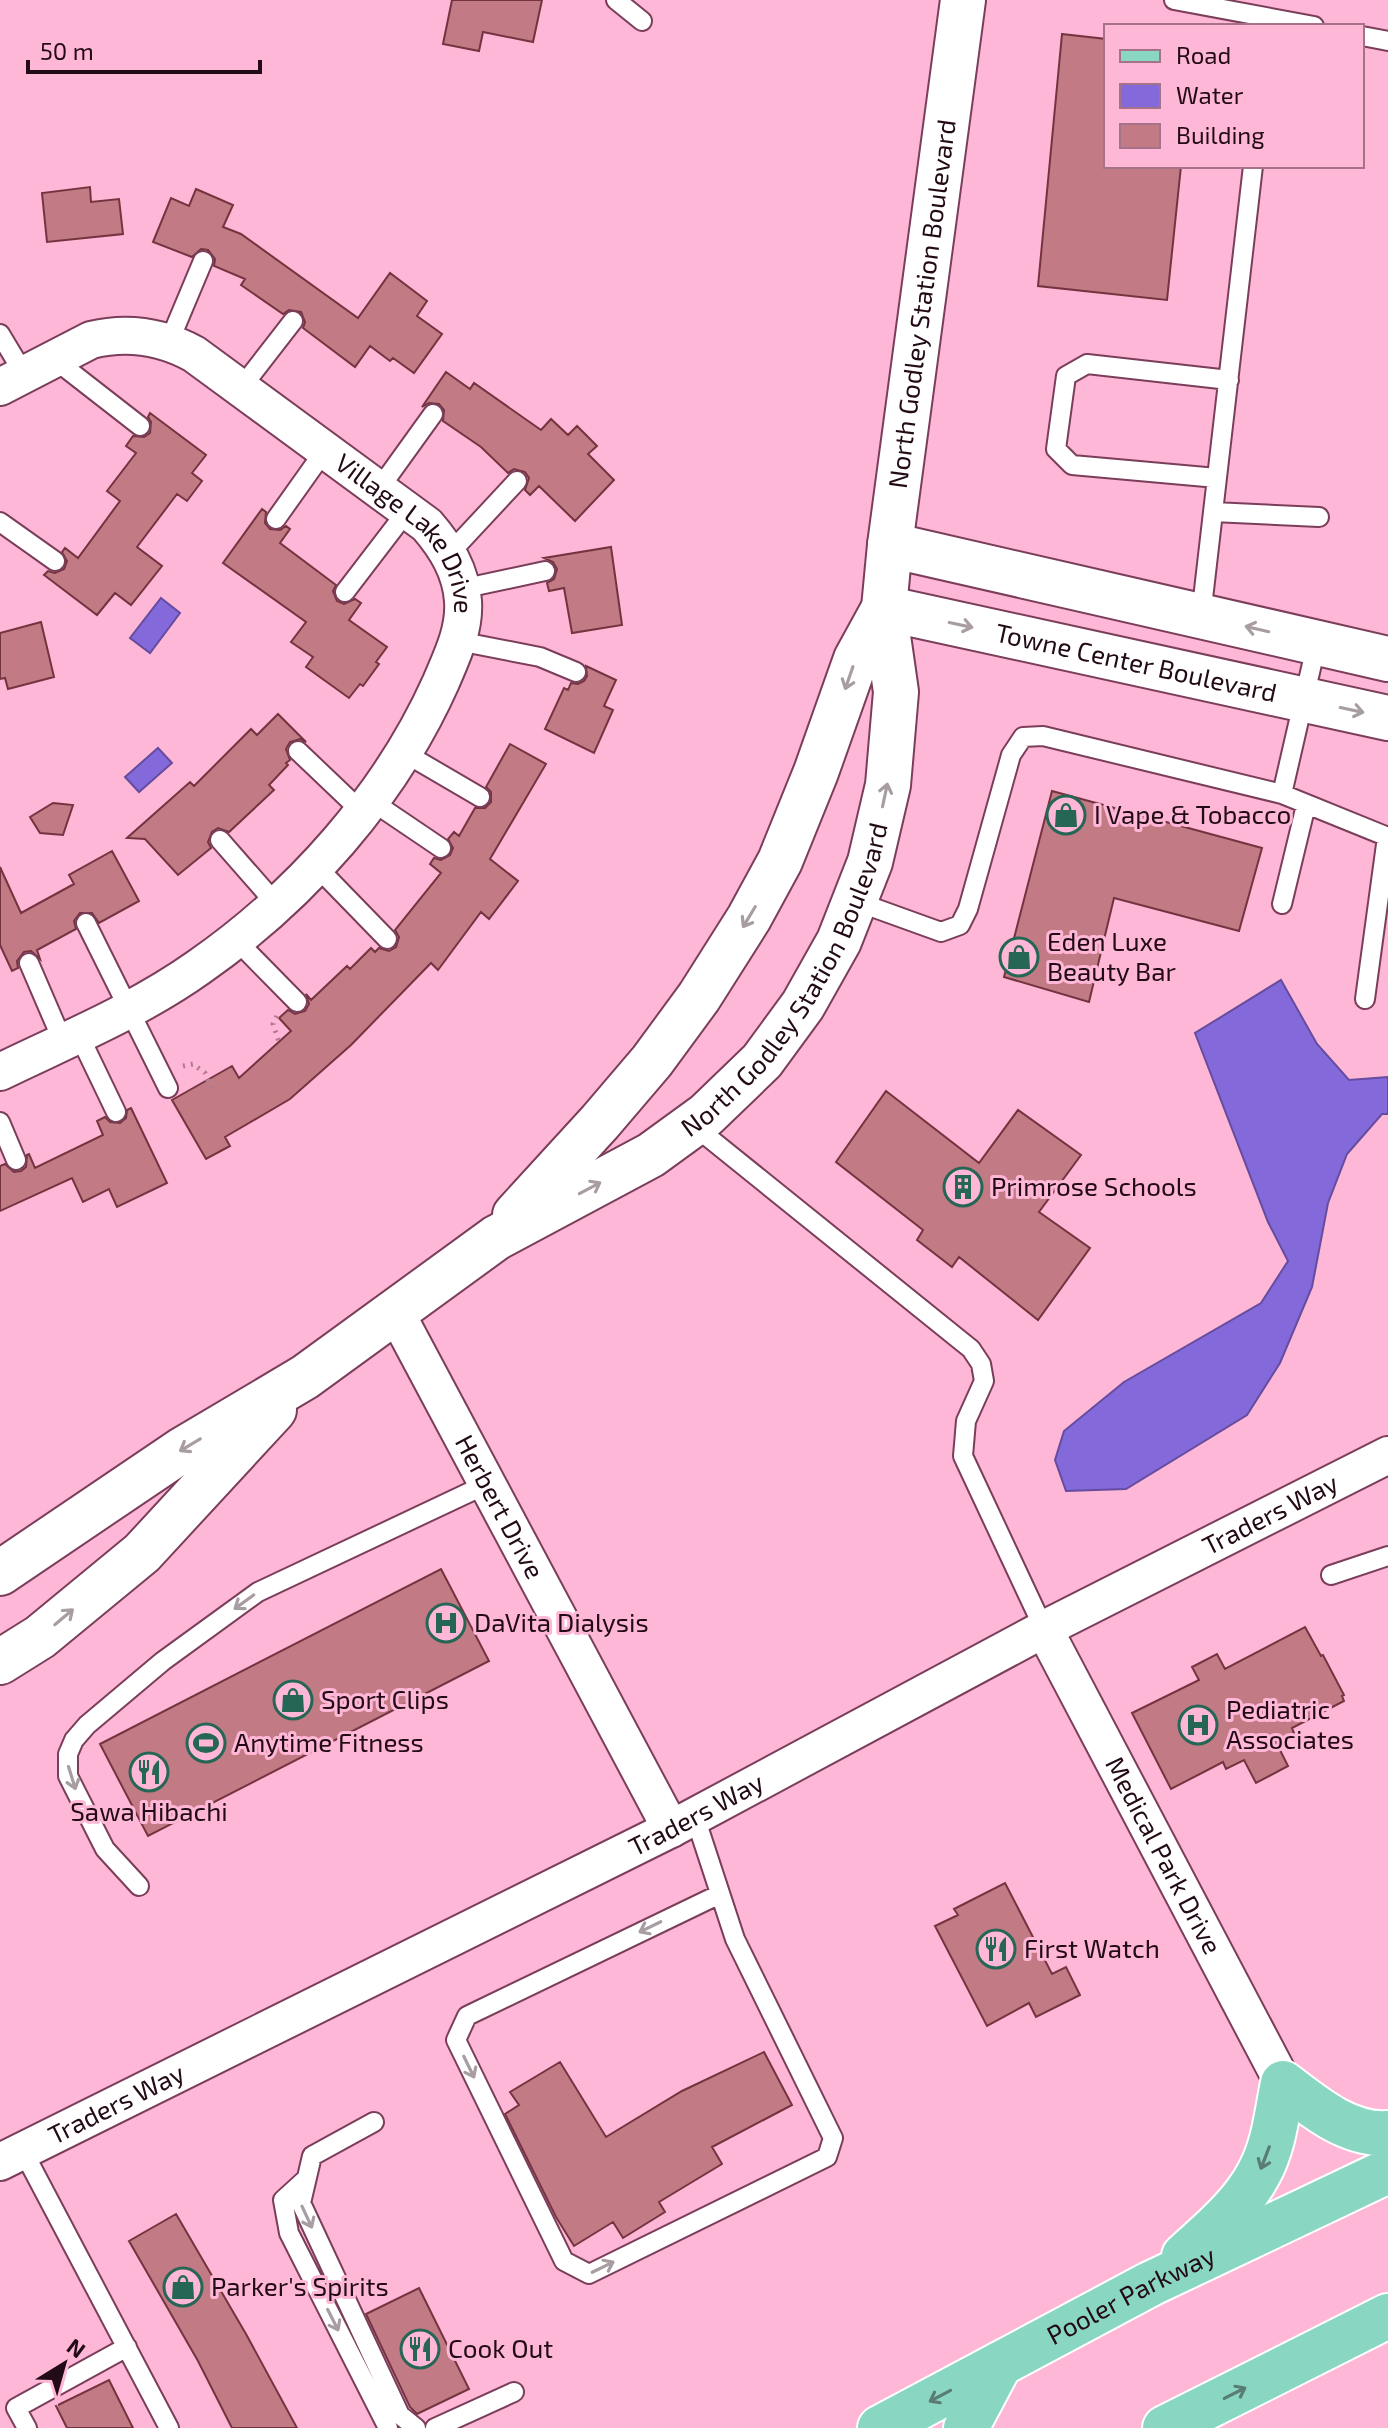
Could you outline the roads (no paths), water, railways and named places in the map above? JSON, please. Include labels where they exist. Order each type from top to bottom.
[{"type":"main road","points":[[1150,2284],[1218,2225],[1259,2173],[1273,2137],[1283,2083],[1336,2120],[1376,2134],[1388,2133]]},
{"type":"main road","name":"Pooler Parkway","points":[[880,2428],[1150,2284],[1388,2171]]},
{"type":"main road","points":[[1165,2428],[1388,2316]]},
{"type":"main road","points":[[966,2428],[1000,2364]]},
{"type":"street","name":"North Godley Station Boulevard","points":[[0,1573],[182,1450],[305,1377],[496,1238],[651,1155],[693,1125],[762,1061],[803,1005],[839,941],[855,901],[870,862],[888,785],[896,692],[884,608],[890,545],[963,0]]},
{"type":"street","name":"Village Lake Drive","points":[[0,1072],[129,1011],[175,984],[236,940],[277,905],[316,866],[366,806],[403,752],[436,693],[458,641],[462,615],[461,589],[449,554],[427,525],[194,354],[169,342],[142,336],[116,335],[91,340],[26,373]]},
{"type":"street","points":[[890,545],[1388,659]]},
{"type":"street","name":"North Godley Station Boulevard","points":[[496,1238],[652,1061],[699,997],[749,918],[780,861],[856,659],[884,608]]},
{"type":"street","name":"Towne Center Boulevard","points":[[884,608],[1388,718]]},
{"type":"street","name":"Herbert Drive","points":[[395,1311],[487,1484],[683,1823]]},
{"type":"street","name":"North Godley Station Boulevard","points":[[0,1662],[40,1637],[142,1553],[305,1377]]},
{"type":"street","name":"Traders Way","points":[[12,2156],[683,1823],[1044,1629],[1388,1455]]},
{"type":"street","name":"Medical Park Drive","points":[[1044,1629],[1283,2083]]},
{"type":"lane","points":[[616,0],[642,21]]},
{"type":"lane","points":[[1174,0],[1273,15],[1307,24]]},
{"type":"lane","points":[[1364,36],[1388,41]]},
{"type":"lane","points":[[1201,616],[1253,168]]},
{"type":"lane","points":[[169,342],[203,261]]},
{"type":"lane","points":[[241,388],[293,321]]},
{"type":"lane","points":[[0,334],[26,373],[140,426]]},
{"type":"lane","points":[[1217,478],[1072,465],[1056,449],[1066,376],[1087,364],[1229,380]]},
{"type":"lane","points":[[379,489],[433,414]]},
{"type":"lane","points":[[276,519],[325,450]]},
{"type":"lane","points":[[449,554],[517,481]]},
{"type":"lane","points":[[345,592],[407,511]]},
{"type":"lane","points":[[1213,512],[1319,517]]},
{"type":"lane","points":[[0,522],[55,561]]},
{"type":"lane","points":[[461,589],[545,571]]},
{"type":"lane","points":[[458,641],[540,657],[576,672]]},
{"type":"lane","points":[[1282,794],[1317,642]]},
{"type":"lane","points":[[855,901],[941,932],[960,925],[968,909],[1011,755],[1023,737],[1043,736],[1282,794],[1388,837],[1365,999]]},
{"type":"lane","points":[[298,751],[366,806],[441,848]]},
{"type":"lane","points":[[403,752],[480,797]]},
{"type":"lane","points":[[1282,904],[1306,805]]},
{"type":"lane","points":[[220,840],[277,905]]},
{"type":"lane","points":[[316,866],[387,939]]},
{"type":"lane","points":[[86,923],[168,1088]]},
{"type":"lane","points":[[236,940],[297,1002]]},
{"type":"lane","points":[[29,963],[116,1112]]},
{"type":"lane","points":[[0,1122],[16,1160]]},
{"type":"lane","points":[[693,1125],[971,1349],[981,1364],[984,1381],[966,1421],[963,1456],[1044,1629]]},
{"type":"lane","points":[[139,1886],[105,1849],[68,1776],[68,1754],[74,1740],[87,1725],[163,1661],[258,1592],[487,1484]]},
{"type":"lane","points":[[1331,1575],[1388,1556]]},
{"type":"lane","points":[[683,1823],[720,1894],[735,1939],[833,2138],[827,2157],[589,2274],[564,2261],[456,2040],[467,2016],[720,1894]]},
{"type":"lane","points":[[374,2122],[312,2156],[301,2203],[400,2415],[416,2428]]},
{"type":"lane","points":[[12,2156],[127,2347],[169,2428]]},
{"type":"lane","points":[[306,2179],[283,2200],[289,2233],[388,2428]]},
{"type":"lane","points":[[27,2428],[8,2412],[127,2347]]},
{"type":"lane","points":[[435,2428],[514,2392]]},
{"type":"water","points":[[161,598],[180,613],[150,653],[130,638]]},
{"type":"water","points":[[158,748],[172,763],[139,792],[125,777]]},
{"type":"water","points":[[1281,980],[1317,1044],[1349,1080],[1388,1077],[1388,1114],[1382,1114],[1347,1154],[1328,1203],[1312,1287],[1280,1363],[1247,1415],[1126,1489],[1066,1491],[1055,1460],[1064,1431],[1124,1382],[1261,1303],[1288,1261],[1268,1222],[1195,1033]]},
{"type":"place","name":"I Vape & Tobacco","points":[[1066,815]]},
{"type":"place","name":"Eden Luxe Beauty Bar","points":[[1019,957]]},
{"type":"place","name":"Primrose Schools","points":[[963,1187]]},
{"type":"place","name":"DaVita Dialysis","points":[[446,1623]]},
{"type":"place","name":"Sport Clips","points":[[293,1700]]},
{"type":"place","name":"Pediatric Associates","points":[[1198,1725]]},
{"type":"place","name":"Anytime Fitness","points":[[206,1743]]},
{"type":"place","name":"Sawa Hibachi","points":[[149,1772]]},
{"type":"place","name":"First Watch","points":[[996,1949]]},
{"type":"place","name":"Parker's Spirits","points":[[183,2287]]},
{"type":"place","name":"Cook Out","points":[[420,2349]]}]
